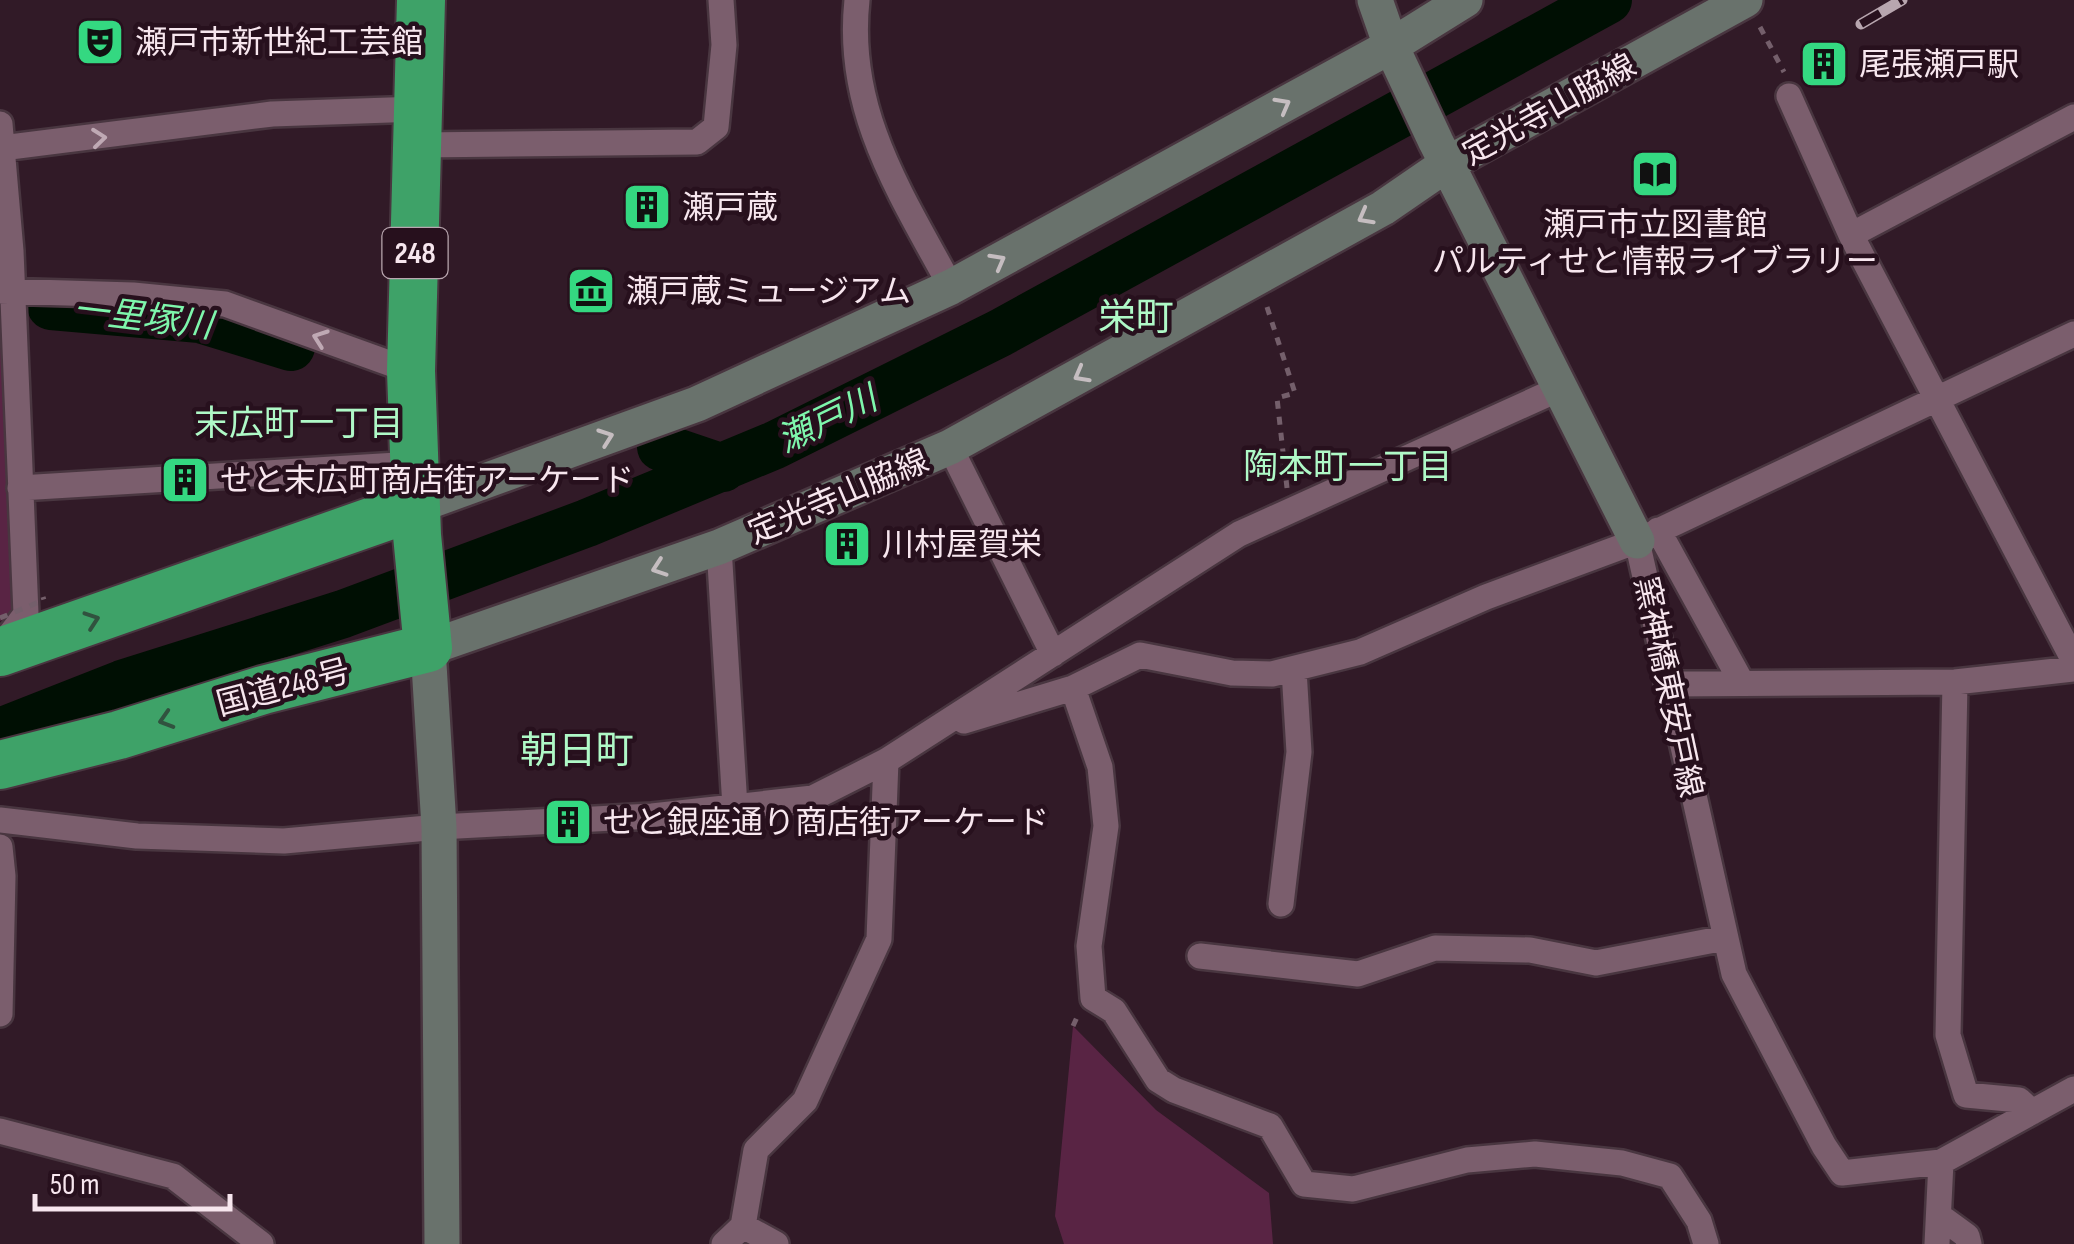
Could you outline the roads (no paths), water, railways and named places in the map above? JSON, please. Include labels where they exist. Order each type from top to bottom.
[{"type":"highway","name":"248","points":[[421,0],[411,372],[425,632]]},
{"type":"highway","points":[[0,649],[416,502]]},
{"type":"highway","name":"国道248号","points":[[0,765],[119,735],[263,690],[425,632]]},
{"type":"main road","name":"窯神橋東安戸線","points":[[1375,0],[1395,54],[1441,153],[1560,388],[1647,536]]},
{"type":"main road","points":[[416,502],[697,404],[951,287],[1395,54],[1465,0]]},
{"type":"main road","name":"定光寺山脇線","points":[[425,632],[719,547],[950,447],[1383,208],[1441,153],[1753,14]]},
{"type":"main road","points":[[425,632],[439,827],[442,1244]]},
{"type":"street","points":[[0,649],[26,614],[6,292],[1,136],[272,114],[418,127],[697,142],[716,127],[724,45],[721,0]]},
{"type":"street","points":[[858,0],[854,54],[871,126],[882,157],[951,287]]},
{"type":"street","points":[[1789,96],[1851,236],[2074,661]]},
{"type":"street","points":[[1851,236],[2074,117]]},
{"type":"street","points":[[6,292],[132,295],[225,304],[411,372]]},
{"type":"street","points":[[929,732],[1073,688],[1140,655],[1232,673],[1272,674],[1360,652],[1486,597],[1647,536],[2074,334]]},
{"type":"street","points":[[0,820],[137,836],[284,841],[439,827],[652,816],[814,798],[886,761],[1239,534],[1560,388]]},
{"type":"street","points":[[950,447],[1053,654]]},
{"type":"street","points":[[20,488],[416,502]]},
{"type":"street","points":[[1647,536],[1742,683]]},
{"type":"street","name":"窯神橋東安戸線","points":[[1647,536],[1667,684],[1734,974],[1842,1173],[1941,1162]]},
{"type":"street","points":[[719,547],[735,806]]},
{"type":"street","points":[[1667,684],[1955,682],[2074,669]]},
{"type":"street","points":[[1281,904],[1300,752],[1294,670]]},
{"type":"street","points":[[1955,682],[1948,1034],[1966,1095],[2019,1100],[2032,1112]]},
{"type":"street","points":[[1073,688],[1100,767],[1106,826],[1089,946],[1093,998],[1114,1011],[1158,1080],[1174,1090],[1270,1126],[1304,1184],[1353,1189],[1467,1160],[1535,1154],[1622,1163],[1670,1176],[1698,1221],[1706,1244]]},
{"type":"street","points":[[724,1244],[744,1226],[756,1150],[805,1102],[879,939],[886,761]]},
{"type":"street","points":[[0,847],[0,1014]]},
{"type":"street","points":[[1200,956],[1358,974],[1435,948],[1530,950],[1596,963],[1725,938]]},
{"type":"street","points":[[1937,1244],[1941,1162],[2074,1089]]},
{"type":"street","points":[[0,1131],[173,1176],[261,1244]]},
{"type":"street","points":[[1940,1217],[1967,1236],[1969,1244]]},
{"type":"street","points":[[744,1226],[776,1244]]},
{"type":"waterway","name":"瀬戸川","points":[[0,732],[122,684],[343,614],[587,523],[775,445],[1000,333],[1608,0]]},
{"type":"waterway","name":"一里塚川","points":[[51,306],[200,319],[291,347]]},
{"type":"waterway","points":[[661,447],[723,468]]},
{"type":"railway","points":[[1861,24],[1902,0]]},
{"type":"place","name":"瀬戸市新世紀工芸館","points":[[100,42]]},
{"type":"place","name":"尾張瀬戸駅","points":[[1824,64]]},
{"type":"place","name":"瀬戸市立図書館 パルティせと情報ライブラリー","points":[[1655,174]]},
{"type":"place","name":"瀬戸蔵","points":[[647,207]]},
{"type":"place","name":"瀬戸蔵ミュージアム","points":[[591,291]]},
{"type":"place","name":"せと末広町商店街アーケード","points":[[185,480]]},
{"type":"place","name":"川村屋賀栄","points":[[847,544]]},
{"type":"place","name":"せと銀座通り商店街アーケード","points":[[568,822]]},
{"type":"district","name":"栄町","points":[[1136,317]]},
{"type":"district","name":"末広町一丁目","points":[[299,423]]},
{"type":"district","name":"陶本町一丁目","points":[[1348,466]]},
{"type":"district","name":"朝日町","points":[[577,750]]}]
